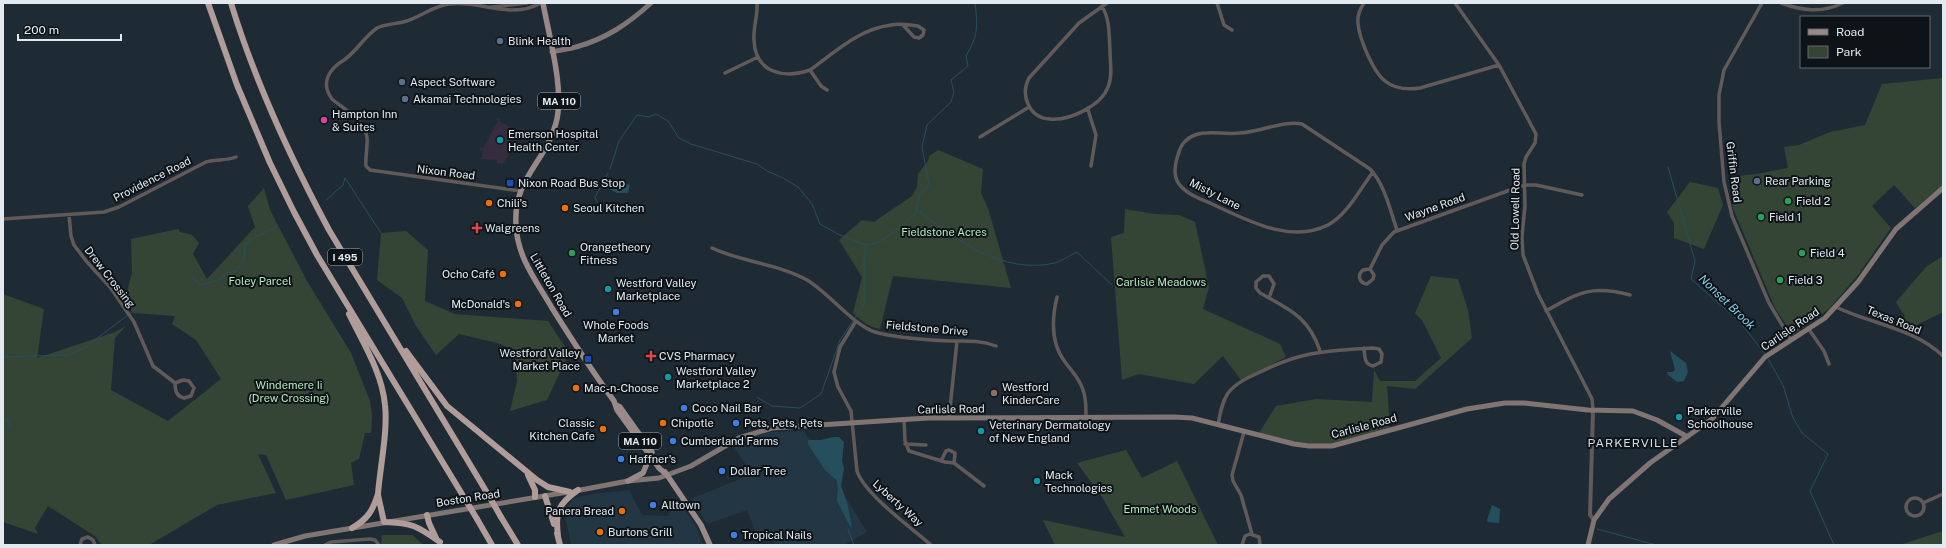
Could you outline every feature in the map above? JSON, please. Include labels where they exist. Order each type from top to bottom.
[{"type":"highway","name":"I 495","points":[[208,3],[237,85],[270,163],[317,255],[492,545]]},
{"type":"highway","name":"I 495","points":[[231,3],[264,96],[306,186],[329,230],[518,545]]},
{"type":"highway","points":[[335,284],[372,359],[384,397],[385,428],[378,494],[371,513],[365,520],[352,528]]},
{"type":"highway","points":[[392,334],[447,406],[526,472],[548,487],[570,492]]},
{"type":"highway","points":[[526,472],[533,485],[535,497]]},
{"type":"highway","points":[[560,545],[556,522],[559,510],[565,500],[578,490]]},
{"type":"highway","points":[[378,494],[384,522],[411,524],[425,531],[441,544]]},
{"type":"highway","points":[[545,496],[558,536]]},
{"type":"highway","points":[[427,515],[432,531],[441,544]]},
{"type":"main road","name":"Littleton Road","points":[[542,3],[552,52],[558,94],[557,122],[548,142],[528,174],[521,191],[516,212],[518,242],[523,257],[582,355],[616,405],[617,410],[650,456],[667,475]]},
{"type":"main road","points":[[552,52],[588,43],[610,34],[628,23],[651,3]]},
{"type":"main road","name":"Carlisle Road","points":[[667,475],[691,466],[739,438],[758,431],[794,426],[949,418],[1192,418],[1294,444],[1309,446],[1332,446],[1435,417],[1481,406],[1524,403],[1593,410],[1625,410],[1643,414],[1686,436],[1704,425],[1717,413],[1765,357],[1825,318],[1858,282],[1896,229],[1943,188]]},
{"type":"main road","name":"Littleton Road","points":[[616,405],[620,407],[696,517],[710,545]]},
{"type":"main road","points":[[1588,545],[1594,520],[1603,506],[1650,463],[1686,436]]},
{"type":"main road","points":[[628,481],[643,473],[650,456]]},
{"type":"main road","name":"Boston Road","points":[[276,545],[305,536],[628,481],[659,478],[667,475]]},
{"type":"street","points":[[489,7],[527,3]]},
{"type":"street","points":[[489,7],[513,11],[534,7],[542,3]]},
{"type":"street","points":[[757,3],[758,11],[754,40],[758,57],[764,66],[772,71],[782,74],[802,73],[810,70],[857,36],[889,25],[903,25],[921,27],[924,30],[923,35],[919,38],[915,38],[903,25]]},
{"type":"street","points":[[1102,6],[1108,25],[1110,80],[1104,95],[1088,110],[1051,120],[1040,117],[1029,106],[1026,98],[1025,89],[1031,76],[1078,23],[1106,3]]},
{"type":"street","points":[[1217,3],[1224,25],[1232,30]]},
{"type":"street","points":[[1364,3],[1358,19],[1361,34],[1374,69],[1384,81],[1393,86],[1409,90],[1420,88],[1498,65]]},
{"type":"street","name":"Old Lowell Road","points":[[1455,3],[1498,65],[1536,134],[1535,143],[1524,164],[1523,255],[1530,277],[1546,311],[1592,399],[1590,515],[1594,520]]},
{"type":"street","name":"Griffin Road","points":[[1762,3],[1724,70],[1719,95],[1724,182],[1732,216],[1772,308],[1791,340]]},
{"type":"street","points":[[1782,3],[1801,9],[1818,10],[1830,8],[1843,3]]},
{"type":"street","name":"Nixon Road","points":[[489,7],[450,4],[442,5],[404,22],[382,26],[372,32],[353,53],[337,64],[329,72],[326,84],[328,95],[359,121],[366,130],[366,166],[370,170],[521,191]]},
{"type":"street","points":[[725,73],[758,57]]},
{"type":"street","points":[[810,70],[821,86],[828,90]]},
{"type":"street","points":[[980,137],[1029,106]]},
{"type":"street","points":[[1088,110],[1096,135],[1091,166]]},
{"type":"street","name":"Misty Lane","points":[[1373,172],[1345,210],[1335,220],[1319,228],[1297,231],[1280,230],[1255,224],[1192,194],[1179,184],[1175,172],[1177,157],[1181,147],[1189,138],[1195,135],[1246,133],[1296,123],[1305,125],[1362,162],[1373,172],[1382,187],[1397,230]]},
{"type":"street","name":"Providence Road","points":[[3,219],[69,215],[111,210],[176,179],[206,162],[228,160],[236,157]]},
{"type":"street","points":[[1524,185],[1536,185],[1582,195]]},
{"type":"street","name":"Wayne Road","points":[[1370,269],[1385,241],[1397,230],[1524,185]]},
{"type":"street","name":"Drew Crossing","points":[[69,215],[70,236],[74,245],[110,287],[134,322],[153,366],[175,383],[176,393],[178,396],[184,398],[191,396],[194,388],[189,381],[182,380],[175,383]]},
{"type":"street","name":"Fieldstone Drive","points":[[712,248],[806,280],[867,329],[887,335],[956,341],[978,341],[996,346]]},
{"type":"street","name":"Wayne Road","points":[[1370,269],[1374,275],[1373,279],[1370,283],[1362,283],[1359,278],[1360,273],[1363,270],[1370,269]]},
{"type":"street","points":[[1269,298],[1274,284],[1272,278],[1263,276],[1258,279],[1256,288],[1260,293],[1269,298],[1287,308],[1304,320],[1312,332],[1320,351]]},
{"type":"street","points":[[1546,311],[1577,294],[1589,290],[1602,290],[1630,295]]},
{"type":"street","points":[[1057,297],[1053,313],[1056,342],[1062,358],[1082,385],[1086,402],[1086,418]]},
{"type":"street","name":"Texas Road","points":[[1836,307],[1904,332],[1918,339],[1943,356]]},
{"type":"street","name":"Lyberty Way","points":[[856,321],[840,347],[834,372],[838,387],[851,411],[855,462],[861,480],[873,494],[932,545]]},
{"type":"street","points":[[1808,328],[1824,351],[1829,364]]},
{"type":"street","points":[[949,418],[956,341]]},
{"type":"street","points":[[1218,424],[1224,399],[1238,383],[1279,362],[1320,351],[1364,348],[1378,349],[1382,354],[1381,362],[1376,366],[1368,364],[1365,359],[1364,348]]},
{"type":"street","points":[[904,420],[905,444],[912,452],[954,463],[984,486]]},
{"type":"street","points":[[1244,432],[1232,475],[1233,481],[1241,495],[1252,534]]},
{"type":"street","points":[[905,444],[926,445]]},
{"type":"street","points":[[942,461],[946,451],[949,450],[955,453],[954,463]]},
{"type":"street","points":[[1923,503],[1943,494]]},
{"type":"street","points":[[1911,499],[1919,499],[1923,503],[1924,511],[1920,515],[1912,516],[1908,512],[1907,504],[1911,499]]},
{"type":"street","points":[[1242,545],[1244,536],[1252,534],[1259,537],[1260,545]]},
{"type":"street","points":[[80,545],[81,540],[87,537],[92,539],[95,545]]},
{"type":"street","points":[[325,545],[331,542],[370,539],[377,542],[379,545]]},
{"type":"shaded area","points":[[496,118],[500,119],[499,121],[517,131],[520,130],[520,134],[517,132],[508,150],[510,152],[503,164],[497,163],[497,160],[479,159],[482,157],[483,150],[480,150],[480,146],[483,148],[498,121]]},
{"type":"shaded area","points":[[610,179],[630,185],[628,193],[617,193],[609,189]]},
{"type":"shaded area","points":[[1670,351],[1686,363],[1688,372],[1684,381],[1677,382],[1668,375],[1667,372],[1672,372],[1675,370]]},
{"type":"shaded area","points":[[804,431],[867,532],[844,545],[775,545],[771,536],[759,540],[747,510],[707,524],[691,499],[752,474],[733,446],[753,437],[770,432]]},
{"type":"shaded area","points":[[839,437],[844,442],[842,461],[844,469],[841,486],[847,502],[851,528],[837,501],[838,488],[836,480],[825,470],[808,444],[808,440],[821,440]]},
{"type":"shaded area","points":[[629,490],[641,513],[644,515],[668,516],[678,501],[695,524],[703,545],[571,545],[564,510],[574,498],[593,494]]},
{"type":"shaded area","points":[[1492,505],[1500,509],[1499,523],[1488,522],[1487,520]]},
{"type":"green space","points":[[1943,78],[1943,185],[1915,208],[1894,185],[1872,206],[1891,228],[1858,275],[1829,309],[1793,335],[1775,308],[1733,208],[1729,177],[1788,168],[1784,147],[1799,145],[1830,132],[1865,125],[1882,84]]},
{"type":"green space","name":"Fieldstone Acres","points":[[938,150],[983,169],[981,193],[988,208],[1011,288],[893,276],[880,329],[872,327],[853,313],[862,277],[839,240],[862,220],[874,222],[912,196],[917,187],[918,174],[928,161],[929,156]]},
{"type":"green space","points":[[1690,182],[1718,188],[1723,205],[1704,249],[1674,238],[1674,223],[1667,212]]},
{"type":"green space","name":"Windemere Ii (Drew Crossing)","points":[[264,188],[270,210],[307,281],[351,353],[370,401],[372,415],[371,433],[365,433],[359,459],[351,463],[354,485],[286,500],[266,455],[258,454],[276,493],[217,505],[149,545],[101,544],[96,537],[48,506],[35,528],[38,534],[3,522],[3,294],[44,309],[37,358],[115,332],[126,326],[115,338],[111,390],[168,421],[221,379],[196,340],[172,324],[175,316],[133,313],[125,301],[127,299],[126,296],[132,273],[131,239],[178,229],[180,232],[192,235],[199,243],[193,254],[207,279],[255,227],[248,206]]},
{"type":"green space","name":"Carlisle Meadows","points":[[1125,209],[1155,214],[1179,215],[1195,222],[1209,287],[1203,309],[1280,344],[1286,357],[1241,380],[1223,356],[1194,384],[1139,374],[1122,380],[1111,237],[1124,233]]},
{"type":"green space","points":[[406,231],[428,250],[425,301],[455,314],[548,321],[569,353],[547,400],[510,411],[517,381],[515,352],[501,344],[459,334],[436,355],[416,326],[402,298],[377,280],[381,233]]},
{"type":"green space","points":[[1943,256],[1943,312],[1909,329],[1894,323],[1905,317],[1896,302],[1926,267]]},
{"type":"green space","points":[[1431,276],[1458,279],[1468,310],[1472,338],[1415,389],[1387,386],[1390,427],[1346,442],[1325,446],[1257,436],[1276,406],[1316,399],[1372,402],[1374,370],[1380,381],[1415,381],[1441,358],[1422,320],[1415,313]]},
{"type":"green space","name":"Emmet Woods","points":[[1126,450],[1142,478],[1177,461],[1218,545],[1055,545],[1043,520],[1125,537],[1102,497],[1077,463]]},
{"type":"green space","points":[[1943,531],[1943,545],[1899,545]]},
{"type":"green space","points":[[382,535],[412,535],[424,545],[381,545]]},
{"type":"waterway","points":[[610,169],[619,141],[637,115],[649,117],[656,114],[668,121],[679,138],[691,144],[757,164],[767,171],[798,187],[812,204],[820,224],[840,235],[866,245],[879,242],[897,230],[915,214],[920,194],[929,185],[922,147],[927,125],[951,102],[954,92],[951,80],[968,66],[966,56],[973,43],[977,25],[975,3]]},
{"type":"waterway","name":"Nonset Brook","points":[[1668,167],[1695,261],[1691,279],[1740,322],[1765,354]]},
{"type":"waterway","points":[[597,202],[595,197],[608,173]]},
{"type":"waterway","points":[[326,200],[343,185],[345,178],[381,233]]},
{"type":"waterway","points":[[916,209],[947,232],[981,252],[998,259],[1017,264],[1035,265],[1055,263],[1077,252],[1112,285]]},
{"type":"waterway","points":[[191,277],[201,285],[221,279],[226,273],[236,271],[244,259],[245,244],[249,243],[253,238],[277,227]]},
{"type":"waterway","points":[[855,318],[864,305],[864,259],[866,245]]},
{"type":"waterway","points":[[131,313],[135,310]]},
{"type":"waterway","points":[[3,357],[68,355],[84,348],[128,315]]},
{"type":"waterway","points":[[757,397],[772,406],[800,408],[821,394],[840,340],[853,321]]},
{"type":"waterway","name":"Nonset Brook","points":[[1768,359],[1783,385],[1792,415],[1802,433],[1828,454],[1810,491],[1834,545]]},
{"type":"waterway","points":[[3,420],[9,419],[9,426]]},
{"type":"waterway","points":[[848,529],[854,545]]},
{"type":"waterway","points":[[1597,529],[1656,545]]},
{"type":"place","name":"Blink Health","points":[[500,41]]},
{"type":"place","name":"Aspect Software","points":[[402,82]]},
{"type":"place","name":"Akamai Technologies","points":[[405,99]]},
{"type":"place","name":"Hampton Inn & Suites","points":[[324,120]]},
{"type":"place","name":"Emerson Hospital Health Center","points":[[500,140]]},
{"type":"place","name":"Rear Parking","points":[[1757,181]]},
{"type":"place","name":"Nixon Road Bus Stop","points":[[510,183]]},
{"type":"place","name":"Field 2","points":[[1788,201]]},
{"type":"place","name":"Chili's","points":[[489,203]]},
{"type":"place","name":"Seoul Kitchen","points":[[565,208]]},
{"type":"place","name":"Field 1","points":[[1761,217]]},
{"type":"place","name":"Walgreens","points":[[477,228]]},
{"type":"place","name":"Orangetheory Fitness","points":[[572,253]]},
{"type":"place","name":"Field 4","points":[[1802,253]]},
{"type":"place","name":"Ocho Café","points":[[503,274]]},
{"type":"place","name":"Field 3","points":[[1780,280]]},
{"type":"place","name":"Westford Valley Marketplace","points":[[608,289]]},
{"type":"place","name":"McDonald's","points":[[518,304]]},
{"type":"place","name":"Whole Foods Market","points":[[616,312]]},
{"type":"place","name":"CVS Pharmacy","points":[[651,356]]},
{"type":"place","name":"Westford Valley Market Place","points":[[588,359]]},
{"type":"place","name":"Westford Valley Marketplace 2","points":[[668,377]]},
{"type":"place","name":"Mac-n-Choose","points":[[576,388]]},
{"type":"place","name":"Westford KinderCare","points":[[994,393]]},
{"type":"place","name":"Coco Nail Bar","points":[[684,408]]},
{"type":"place","name":"Parkerville Schoolhouse","points":[[1679,417]]},
{"type":"place","name":"Chipotle","points":[[663,423]]},
{"type":"place","name":"Pets, Pets, Pets","points":[[736,423]]},
{"type":"place","name":"Classic Kitchen Cafe","points":[[603,429]]},
{"type":"place","name":"Veterinary Dermatology of New England","points":[[981,431]]},
{"type":"place","name":"Cumberland Farms","points":[[673,441]]},
{"type":"place","name":"Haffner's","points":[[621,459]]},
{"type":"place","name":"Dollar Tree","points":[[722,471]]},
{"type":"place","name":"Mack Technologies","points":[[1037,481]]},
{"type":"place","name":"Alltown","points":[[653,505]]},
{"type":"place","name":"Panera Bread","points":[[622,511]]},
{"type":"place","name":"Burtons Grill","points":[[600,532]]},
{"type":"place","name":"Tropical Nails","points":[[734,535]]},
{"type":"district","name":"PARKERVILLE","points":[[1633,443]]},
{"type":"park label","name":"Foley Parcel","points":[[260,281]]}]
